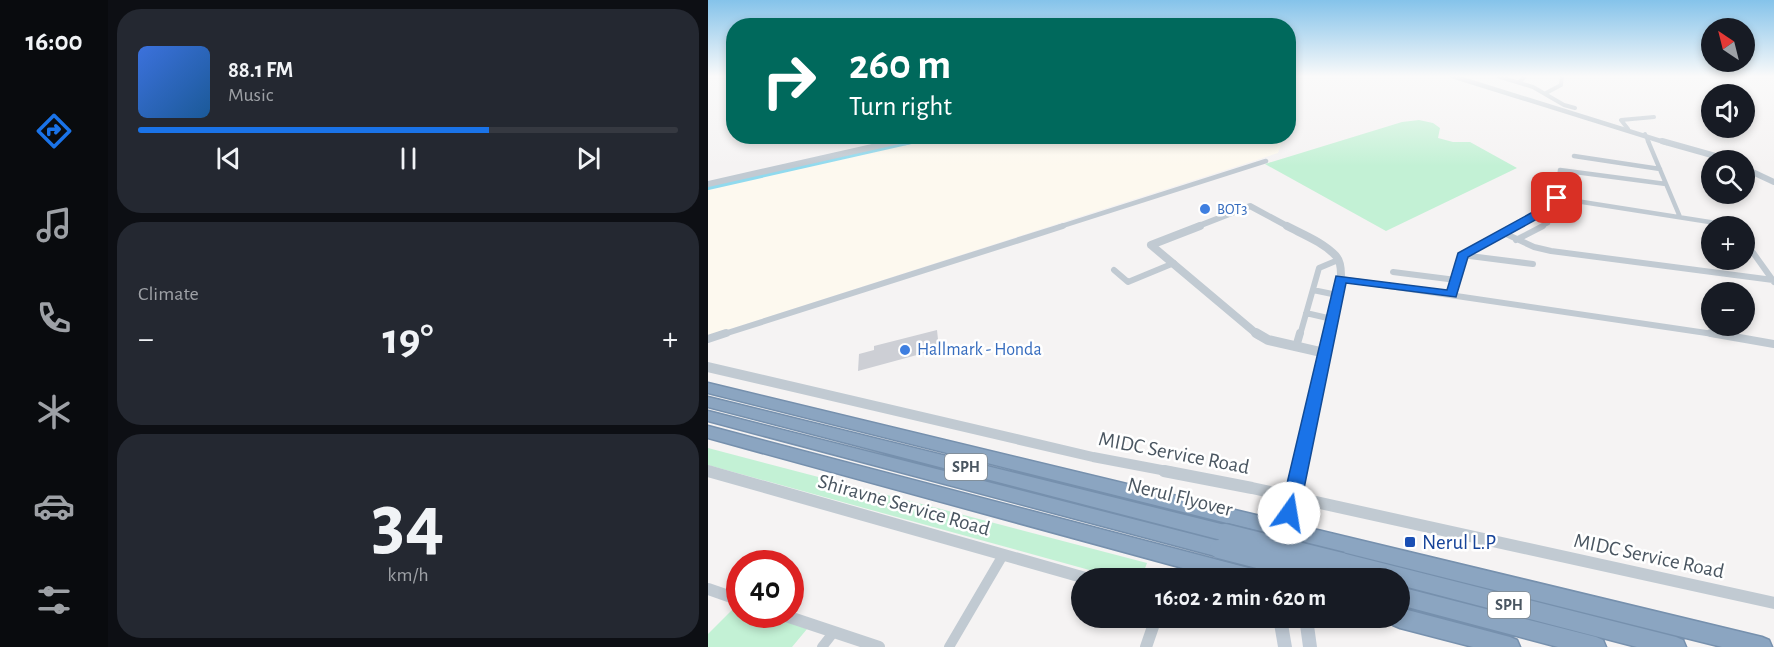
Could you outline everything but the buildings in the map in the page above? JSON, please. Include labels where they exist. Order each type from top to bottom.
[{"type":"highway","points":[[708,388],[1762,647]]},
{"type":"highway","name":"Nerul Flyover","points":[[708,402],[1222,541]]},
{"type":"highway","name":"Nerul Flyover","points":[[708,416],[1327,568]]},
{"type":"highway","points":[[708,432],[1214,568]]},
{"type":"highway","name":"Nerul Flyover","points":[[1410,587],[1676,647]]},
{"type":"highway","name":"SPH","points":[[1410,599],[1596,647]]},
{"type":"highway","points":[[1410,621],[1510,647]]},
{"type":"main road","points":[[1256,568],[1257,551],[1262,539],[1286,529],[1308,549],[1307,568]]},
{"type":"main road","points":[[1282,628],[1285,647]]},
{"type":"main road","points":[[1307,628],[1310,647]]},
{"type":"street","points":[[1552,106],[1701,152]]},
{"type":"street","points":[[1553,106],[1646,136],[1680,218]]},
{"type":"street","points":[[1568,106],[1575,108]]},
{"type":"street","points":[[1628,129],[1621,120],[1654,117]]},
{"type":"street","points":[[708,184],[886,144]]},
{"type":"street","points":[[1574,156],[1660,169]]},
{"type":"street","points":[[708,339],[1266,161]]},
{"type":"street","points":[[1452,294],[1462,255],[1535,216],[1557,198],[1560,170],[1666,184]]},
{"type":"street","points":[[1755,173],[1774,182]]},
{"type":"street","points":[[1557,198],[1701,221]]},
{"type":"street","points":[[1286,529],[1325,353],[1337,295],[1341,279],[1338,260],[1317,242],[1250,206],[1151,245],[1255,333],[1268,340],[1325,353]]},
{"type":"street","points":[[1516,240],[1548,223],[1535,216]]},
{"type":"street","points":[[1504,233],[1516,240],[1551,251],[1773,281]]},
{"type":"street","points":[[1462,255],[1533,264]]},
{"type":"street","points":[[1755,256],[1773,281]]},
{"type":"street","points":[[1296,347],[1319,267],[1338,260]]},
{"type":"street","points":[[1114,270],[1128,282],[1174,263]]},
{"type":"street","points":[[1393,272],[1456,280]]},
{"type":"street","points":[[1341,279],[1638,321],[1774,344]]},
{"type":"street","points":[[1313,290],[1337,295]]},
{"type":"street","points":[[1306,313],[1332,319]]},
{"type":"street","name":"MIDC Service Road","points":[[708,367],[1093,457],[1293,496],[1774,603]]},
{"type":"street","name":"Shiravne Service Road","points":[[708,471],[1071,574]]},
{"type":"street","points":[[949,647],[1002,555]]},
{"type":"street","points":[[708,589],[726,595]]},
{"type":"street","points":[[804,623],[879,647]]},
{"type":"street","points":[[1146,647],[1153,628]]},
{"type":"street","points":[[822,647],[833,633]]},
{"type":"shaded area","points":[[906,144],[1281,144],[1278,153],[708,336],[708,187]]},
{"type":"green space","points":[[1419,120],[1433,123],[1440,128],[1438,138],[1453,142],[1470,142],[1517,168],[1386,231],[1265,164],[1402,122]]},
{"type":"green space","points":[[708,448],[1147,563],[1145,568],[1082,568],[708,465]]},
{"type":"green space","points":[[726,616],[726,628],[807,629],[792,647],[708,647],[708,634]]},
{"type":"waterway","points":[[708,187],[898,144]]},
{"type":"place","name":"BOT3","points":[[1205,209]]},
{"type":"place","name":"Hallmark - Honda","points":[[905,350]]},
{"type":"place","name":"Nerul L.P","points":[[1410,542]]},
{"type":"route","points":[[1289,513],[1341,279],[1452,294],[1462,255],[1535,216],[1557,198]]}]
